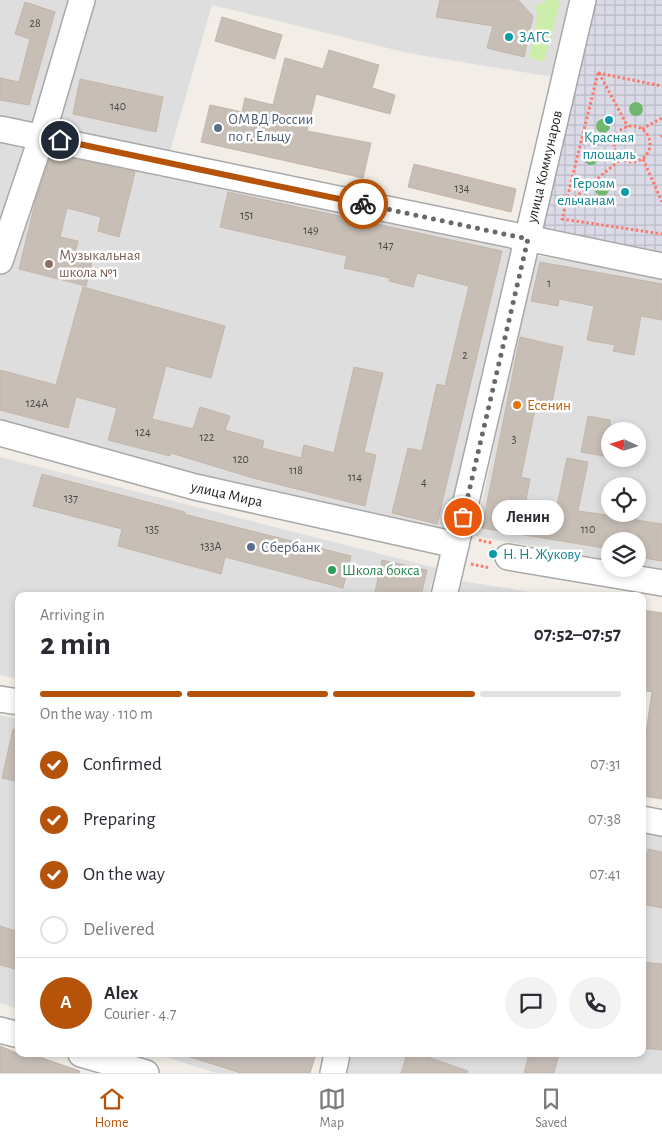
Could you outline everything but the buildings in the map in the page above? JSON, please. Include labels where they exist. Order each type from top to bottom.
[{"type":"street","points":[[0,261],[42,136],[82,0]]},
{"type":"street","name":"улица Коммунаров","points":[[445,592],[583,0]]},
{"type":"street","points":[[0,128],[662,266]]},
{"type":"street","name":"улица Мира","points":[[0,434],[195,487],[456,547]]},
{"type":"street","points":[[508,557],[662,583]]},
{"type":"street","points":[[0,699],[15,701]]},
{"type":"street","points":[[646,820],[662,823]]},
{"type":"street","points":[[0,1030],[15,1034]]},
{"type":"street","points":[[91,1057],[146,1073]]},
{"type":"street","points":[[333,1073],[336,1057]]},
{"type":"path","points":[[598,73],[662,86]]},
{"type":"path","points":[[598,73],[628,127]]},
{"type":"path","points":[[598,73],[562,219],[662,234]]},
{"type":"path","points":[[642,129],[662,118]]},
{"type":"path","points":[[628,127],[642,129],[647,134],[650,146],[643,159],[628,162],[621,159],[616,153],[615,141],[618,134],[628,127]]},
{"type":"path","points":[[582,139],[615,141]]},
{"type":"path","points":[[567,204],[621,159]]},
{"type":"path","points":[[643,159],[662,202]]},
{"type":"path","points":[[501,545],[508,557],[495,568],[456,547],[501,545]]},
{"type":"shaded area","points":[[0,0],[583,0],[565,79],[408,53],[212,5],[167,162],[528,239],[456,545],[0,433]]},
{"type":"shaded area","name":"Красная площаль","points":[[582,0],[662,0],[662,266],[528,239]]},
{"type":"shaded area","points":[[534,255],[662,277],[662,569],[646,566],[646,532],[601,532],[601,558],[475,536]]},
{"type":"shaded area","points":[[0,457],[436,568],[429,592],[15,592],[15,678],[0,675]]},
{"type":"shaded area","points":[[462,581],[531,592],[460,592]]},
{"type":"shaded area","points":[[0,715],[15,718],[15,1008],[0,1003]]},
{"type":"shaded area","points":[[646,830],[662,833],[662,1073],[345,1073],[348,1057],[646,1057]]},
{"type":"shaded area","points":[[166,1057],[314,1057],[310,1073],[216,1073]]},
{"type":"green space","points":[[547,0],[558,0],[560,3],[544,62],[529,58],[538,13],[534,7]]},
{"type":"way so far","points":[[363,204],[528,239],[463,517]]},
{"type":"place","name":"ЗАГС","points":[[509,37]]},
{"type":"place","name":"Красная площаль","points":[[609,120]]},
{"type":"place","name":"ОМВД России по г. Ельцу","points":[[218,128]]},
{"type":"place","name":"Героям ельчанам","points":[[625,192]]},
{"type":"place","name":"Музыкальная школа №1","points":[[49,264]]},
{"type":"place","name":"Есенин","points":[[517,405]]},
{"type":"place","name":"Ленин","points":[[463,517]]},
{"type":"place","name":"Сбербанк","points":[[251,547]]},
{"type":"place","name":"Н. Н. Жукову","points":[[493,554]]},
{"type":"place","name":"Школа бокса","points":[[332,570]]},
{"type":"route","points":[[60,140],[363,204]]}]
